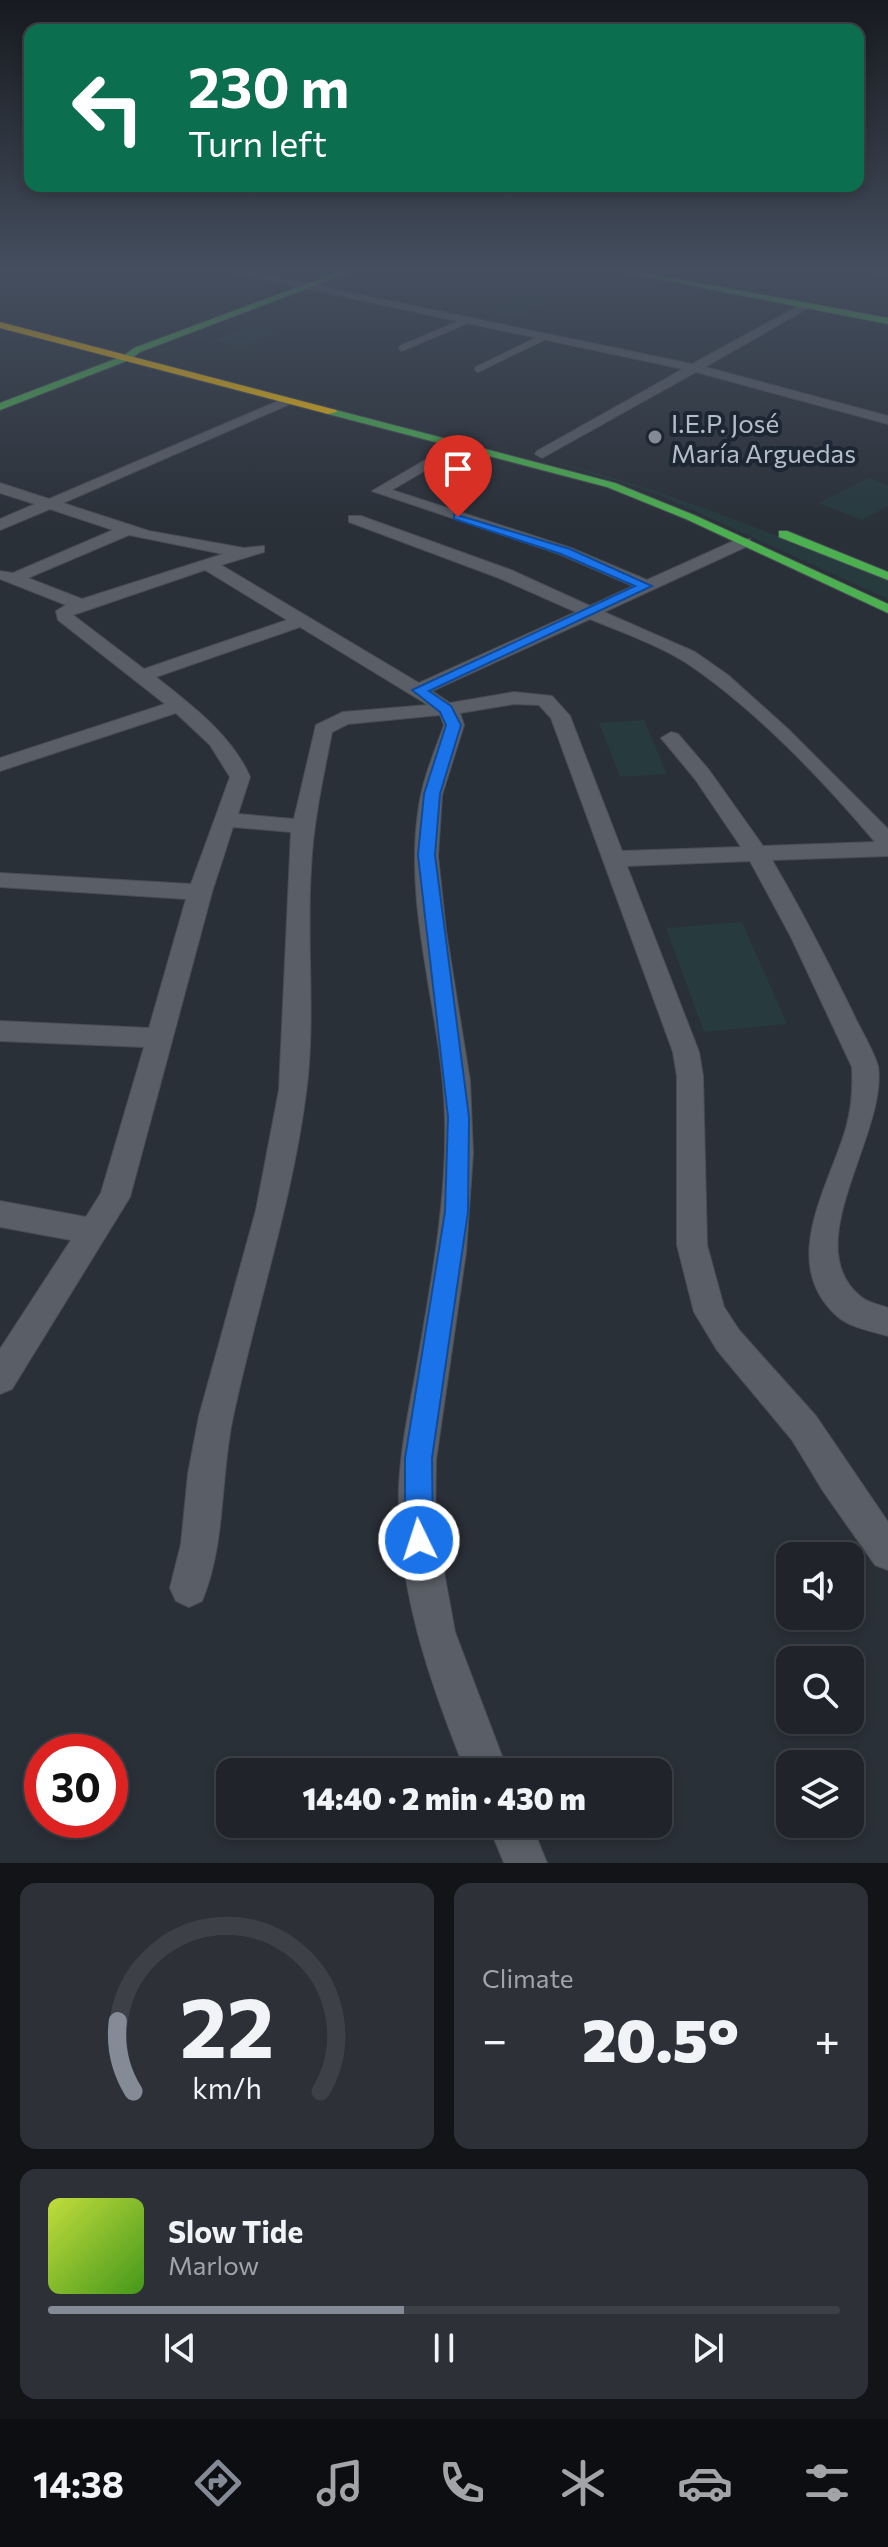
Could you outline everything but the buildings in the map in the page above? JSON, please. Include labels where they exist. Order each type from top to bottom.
[{"type":"main road","points":[[0,407],[136,355]]},
{"type":"main road","points":[[141,355],[290,401],[611,485],[888,609]]},
{"type":"main road","points":[[142,355],[542,454],[706,503]]},
{"type":"main road","points":[[761,525],[888,576]]},
{"type":"street","points":[[631,355],[694,368],[888,420]]},
{"type":"street","points":[[542,454],[717,355]]},
{"type":"street","points":[[0,525],[290,401]]},
{"type":"street","points":[[461,445],[380,491],[565,551],[646,586]]},
{"type":"street","points":[[0,488],[126,530],[252,552],[80,604],[69,609],[64,616],[178,706],[226,750],[239,768],[200,892],[125,1168],[95,1232],[0,1378]]},
{"type":"street","points":[[355,519],[443,549],[594,611],[661,642],[705,667],[831,781],[888,846]]},
{"type":"street","points":[[6,576],[126,530]]},
{"type":"street","points":[[419,690],[744,542]]},
{"type":"street","points":[[209,565],[419,690],[446,709],[454,725],[432,794],[427,855],[453,1054],[457,1212],[419,1458],[417,1519],[429,1607],[443,1660],[482,1758]]},
{"type":"street","points":[[6,576],[80,604]]},
{"type":"street","points":[[141,676],[303,620]]},
{"type":"street","points":[[189,1588],[199,1544],[205,1474],[216,1416],[271,1210],[293,1090],[303,826],[323,729],[328,723],[355,716],[446,709],[527,698],[545,700],[554,706],[611,859],[672,1007],[686,1052],[690,1076],[692,1245],[710,1312],[728,1340],[804,1428],[835,1479],[888,1552]]},
{"type":"street","points":[[0,765],[178,706]]},
{"type":"street","points":[[671,738],[702,772],[758,852],[823,978],[870,1083],[868,1108],[834,1204],[821,1257],[830,1286],[849,1307],[888,1322]]},
{"type":"street","points":[[224,820],[303,826]]},
{"type":"street","points":[[611,859],[888,846]]},
{"type":"street","points":[[0,880],[200,892]]},
{"type":"street","points":[[0,1031],[159,1038]]},
{"type":"street","points":[[0,1214],[95,1232]]},
{"type":"street","points":[[515,1838],[526,1863]]},
{"type":"lane","points":[[478,369],[507,355]]},
{"type":"green space","points":[[547,460],[678,499],[888,581],[888,599],[655,493]]},
{"type":"green space","points":[[869,478],[888,485],[888,506],[862,520],[819,503]]},
{"type":"green space","points":[[644,720],[667,774],[620,777],[599,723]]},
{"type":"green space","points":[[742,922],[787,1024],[704,1032],[666,928]]},
{"type":"traffic: fast","points":[[0,407],[130,355]]},
{"type":"traffic: fast","points":[[332,412],[611,485],[690,517],[888,609]]},
{"type":"traffic: fast","points":[[783,534],[888,576]]},
{"type":"traffic: slow","points":[[114,355],[332,412]]},
{"type":"place","name":"I.E.P. José María Arguedas","points":[[655,437]]},
{"type":"route","points":[[419,1540],[416,1488],[457,1212],[459,1117],[429,892],[427,855],[432,794],[454,725],[453,717],[446,709],[419,690],[646,586],[565,551],[458,517]]}]
